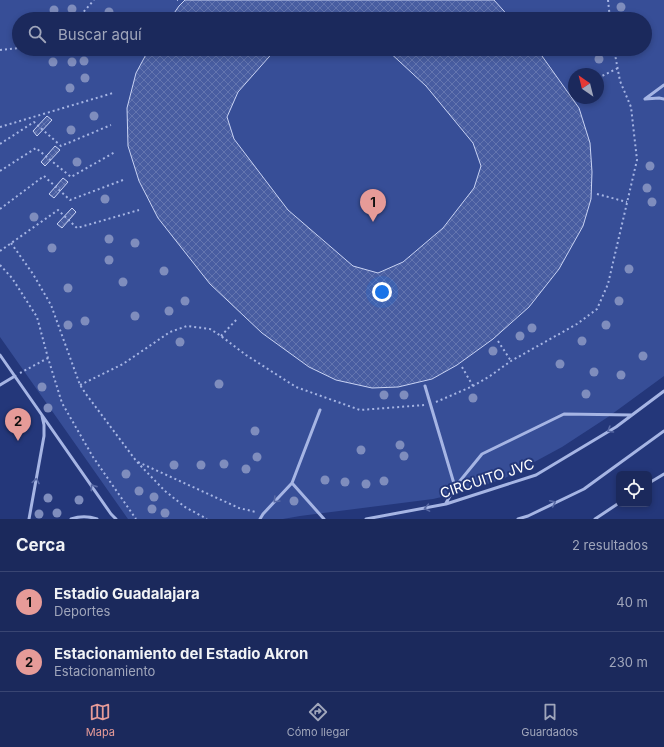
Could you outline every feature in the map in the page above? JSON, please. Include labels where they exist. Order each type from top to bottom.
[{"type":"lane","points":[[664,85],[644,98],[659,98],[664,100]]},
{"type":"lane","points":[[0,355],[106,507],[116,519]]},
{"type":"lane","points":[[0,386],[15,376]]},
{"type":"lane","points":[[425,386],[455,487]]},
{"type":"lane","name":"CIRCUITO JVC","points":[[366,519],[446,504],[536,475],[616,427],[664,391]]},
{"type":"lane","points":[[260,519],[292,482],[320,410]]},
{"type":"lane","points":[[29,519],[44,436],[42,414]]},
{"type":"lane","points":[[446,504],[455,487],[482,454],[564,414],[632,415]]},
{"type":"lane","points":[[518,519],[528,516],[584,489],[664,431]]},
{"type":"lane","points":[[652,482],[664,474]]},
{"type":"lane","points":[[292,482],[324,519]]},
{"type":"lane","points":[[594,519],[616,505]]},
{"type":"lane","points":[[71,519],[79,516],[97,519]]},
{"type":"path","points":[[84,12],[94,0]]},
{"type":"path","points":[[608,0],[609,12]]},
{"type":"path","points":[[0,50],[12,49]]},
{"type":"path","points":[[80,385],[123,364],[170,332],[187,326],[210,329],[246,355],[296,387],[360,410],[430,405],[473,386],[511,361],[577,324],[597,308],[608,284],[637,160],[631,107],[620,81],[615,56]]},
{"type":"path","points":[[604,75],[618,68]]},
{"type":"path","points":[[0,127],[113,93]]},
{"type":"path","points":[[0,144],[34,122],[61,146],[111,125]]},
{"type":"path","points":[[0,171],[36,148],[71,177],[115,152]]},
{"type":"path","points":[[0,209],[44,176],[70,200],[123,180]]},
{"type":"path","points":[[597,194],[628,202]]},
{"type":"path","points":[[0,251],[58,210],[77,228],[139,210]]},
{"type":"path","points":[[11,243],[33,274],[51,305],[80,385],[137,462],[165,491],[185,507],[207,519]]},
{"type":"path","points":[[0,265],[12,278],[37,317],[62,403],[93,457],[136,519]]},
{"type":"path","points":[[221,336],[238,318]]},
{"type":"path","points":[[498,341],[511,361]]},
{"type":"path","points":[[15,376],[48,358]]},
{"type":"path","points":[[462,367],[473,386]]},
{"type":"path","points":[[137,462],[239,508],[263,514]]},
{"type":"shaded area","points":[[0,0],[664,0],[664,376],[608,417],[562,447],[503,479],[459,493],[433,499],[283,519],[128,519],[0,337]]},
{"type":"building","points":[[185,0],[494,0],[505,12],[175,12]]},
{"type":"building","points":[[145,56],[270,56],[238,92],[227,117],[234,139],[288,210],[353,266],[378,273],[403,262],[443,228],[474,188],[481,166],[473,143],[426,86],[394,56],[542,56],[568,93],[568,104],[576,104],[579,108],[590,143],[592,172],[591,199],[583,226],[559,269],[529,307],[493,339],[457,365],[432,379],[398,387],[372,388],[336,380],[309,367],[262,333],[210,284],[158,218],[139,181],[128,146],[127,108],[136,73]]},
{"type":"building","points":[[47,116],[52,120],[37,136],[33,131]]},
{"type":"building","points":[[55,146],[60,150],[45,166],[41,162]]},
{"type":"building","points":[[63,178],[68,182],[54,198],[49,194]]},
{"type":"building","points":[[72,208],[76,212],[62,228],[57,224]]},
{"type":"place","name":"Estadio Guadalajara","points":[[373,222]]},
{"type":"place","name":"Estacionamiento del Estadio Akron","points":[[18,441]]}]
